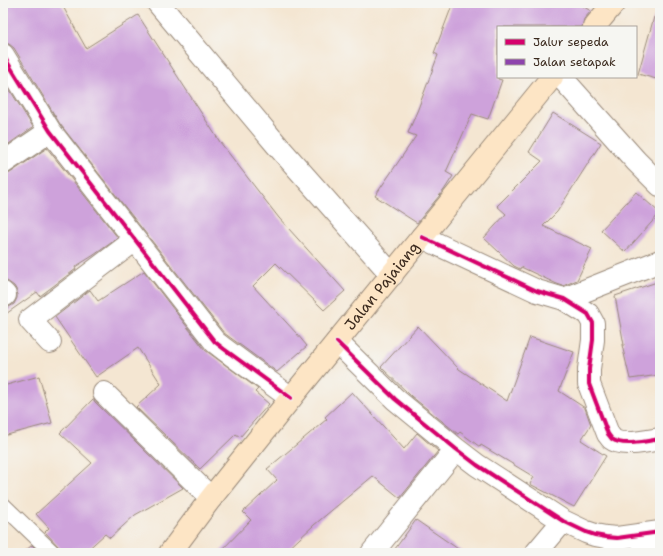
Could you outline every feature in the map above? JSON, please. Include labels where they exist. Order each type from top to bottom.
[{"type":"main road","points":[[595,26],[614,3]]},
{"type":"main road","name":"Jalan Pajaiang","points":[[171,552],[211,498],[291,398],[551,78]]},
{"type":"street","points":[[158,3],[276,144],[392,274]]},
{"type":"street","points":[[3,55],[50,131],[215,342],[291,398]]},
{"type":"street","points":[[562,78],[636,161],[660,185]]},
{"type":"street","points":[[3,163],[50,131]]},
{"type":"street","points":[[422,237],[537,291],[564,299],[588,314],[593,324],[589,384],[608,434],[612,439],[619,442],[629,443],[660,439]]},
{"type":"street","points":[[50,342],[30,320],[135,240]]},
{"type":"street","points":[[564,299],[660,261]]},
{"type":"street","points":[[337,342],[395,399],[456,449],[563,521],[586,532],[606,537],[617,538],[660,532]]},
{"type":"street","points":[[104,393],[211,498]]},
{"type":"street","points":[[372,553],[456,449]]},
{"type":"street","points":[[536,553],[563,521]]},
{"type":"street","points":[[642,553],[660,532]]},
{"type":"lane","points":[[3,505],[53,553]]},
{"type":"building","points":[[3,3],[61,3],[86,48],[138,15],[220,142],[279,218],[345,291],[324,310],[276,263],[253,286],[307,346],[277,372],[224,333],[60,124],[14,48],[9,44],[3,43]]},
{"type":"building","points":[[453,3],[577,3],[591,11],[584,19],[582,26],[497,26],[497,78],[502,80],[488,119],[472,114],[446,172],[453,176],[444,190],[417,223],[375,196],[416,136],[408,133],[438,55],[434,53]]},
{"type":"building","points":[[654,17],[660,18],[660,80],[638,74]]},
{"type":"building","points":[[3,79],[33,127],[3,148]]},
{"type":"building","points":[[553,113],[601,143],[557,212],[543,226],[592,249],[577,280],[563,286],[521,267],[520,269],[514,266],[484,238],[506,214],[497,206],[542,161],[529,152]]},
{"type":"building","points":[[47,148],[118,238],[75,267],[76,269],[40,296],[37,292],[3,316],[3,307],[9,307],[14,304],[17,298],[17,291],[14,286],[7,281],[3,281],[3,175],[10,173]]},
{"type":"building","points":[[636,192],[660,213],[625,252],[601,230]]},
{"type":"building","points":[[144,271],[205,350],[258,389],[255,392],[269,404],[240,437],[236,434],[200,469],[136,407],[161,384],[138,348],[96,377],[55,317],[90,290],[98,301]]},
{"type":"building","points":[[660,281],[660,375],[630,379],[622,345],[624,345],[615,296]]},
{"type":"building","points":[[418,326],[459,369],[507,401],[530,337],[574,352],[559,391],[585,408],[591,425],[581,440],[606,456],[574,507],[530,484],[534,477],[481,445],[480,447],[460,432],[458,434],[411,396],[381,367]]},
{"type":"building","points":[[39,376],[52,423],[3,436],[3,386]]},
{"type":"building","points":[[352,392],[404,449],[417,433],[438,451],[400,498],[373,476],[314,525],[284,553],[219,553],[251,520],[243,512],[277,480],[267,469],[327,419],[325,417]]},
{"type":"building","points":[[93,399],[183,488],[135,515],[110,538],[105,534],[84,553],[62,553],[59,547],[45,532],[49,528],[36,514],[92,463],[60,433]]},
{"type":"building","points":[[416,520],[464,553],[392,553]]},
{"type":"building","points":[[32,545],[40,553],[23,553]]},
{"type":"marked path","points":[[654,3],[660,7]]},
{"type":"cycle path","points":[[3,55],[50,131],[215,342],[291,398]]},
{"type":"cycle path","points":[[422,237],[537,291],[564,299],[588,314],[593,323],[589,384],[608,434],[612,439],[622,443],[635,443],[660,439]]},
{"type":"cycle path","points":[[337,342],[395,399],[456,449],[477,465],[563,521],[586,532],[606,537],[617,538],[660,532]]}]
